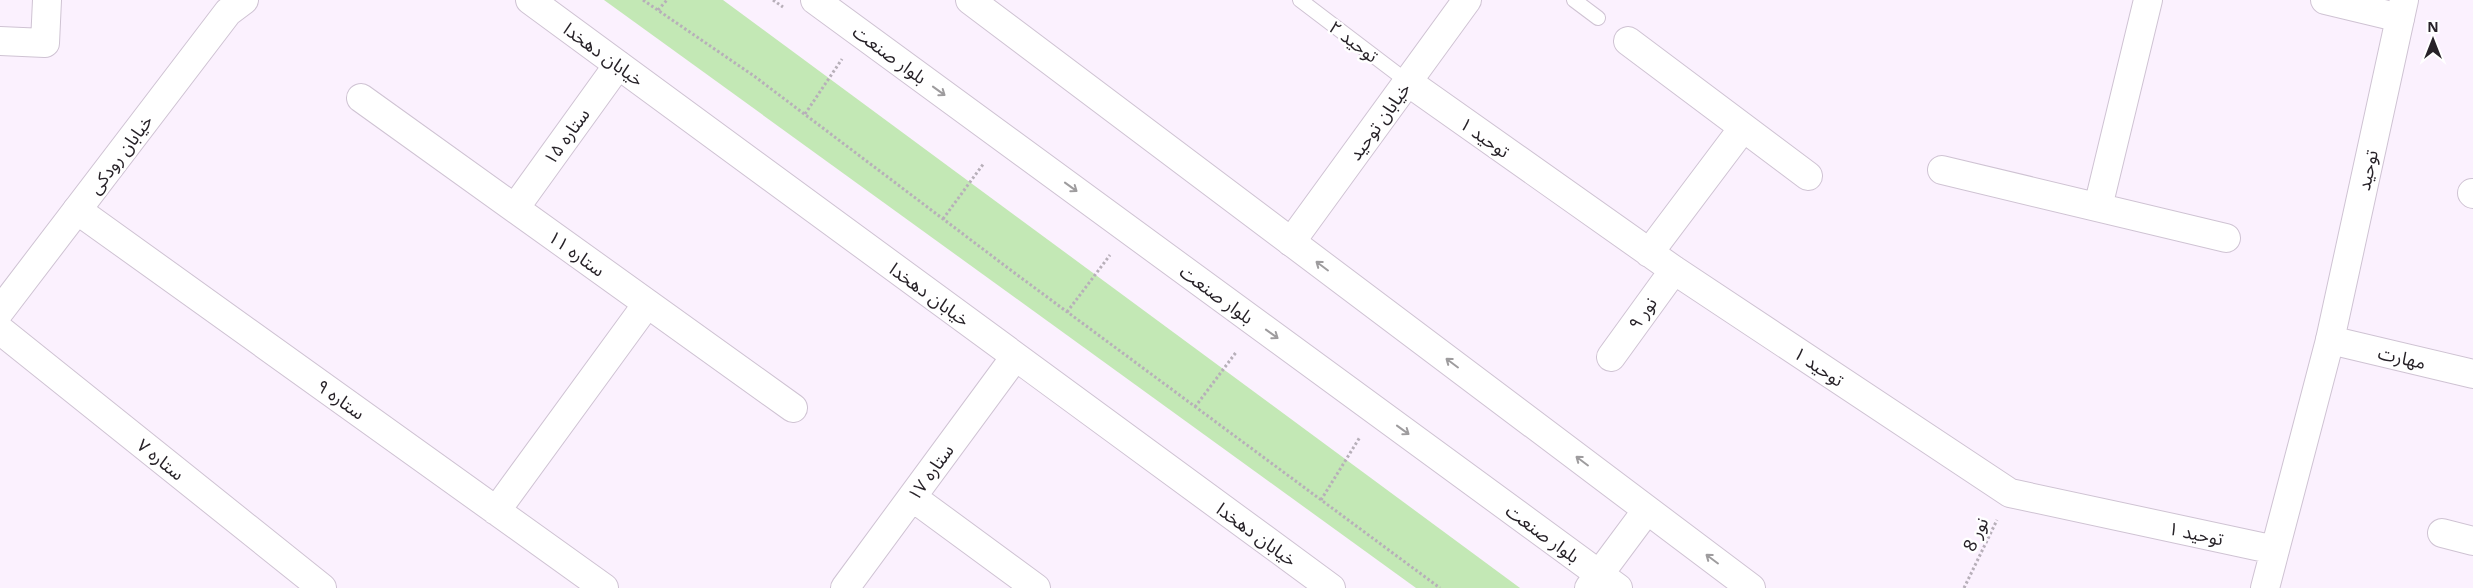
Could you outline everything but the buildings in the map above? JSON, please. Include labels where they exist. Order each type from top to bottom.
[{"type":"street","points":[[0,41],[45,43],[47,0]]},
{"type":"street","name":"خیابان رودکی","points":[[0,311],[228,12],[244,0]]},
{"type":"street","name":"خیابان دهخدا","points":[[530,0],[1331,588]]},
{"type":"street","name":"بلوار صنعت","points":[[815,0],[1378,412],[1602,583]]},
{"type":"street","points":[[970,0],[1750,588]]},
{"type":"street","name":"خیابان توحید","points":[[1291,242],[1467,0]]},
{"type":"street","points":[[2098,207],[2148,0]]},
{"type":"street","points":[[2325,0],[2402,9]]},
{"type":"street","name":"توحید","points":[[2265,588],[2330,340],[2402,9]]},
{"type":"street","points":[[1628,42],[1808,176]]},
{"type":"street","name":"ستاره ۱۵","points":[[514,208],[618,65]]},
{"type":"street","name":"توحید ۱","points":[[1408,82],[1649,253],[2010,493],[2274,550]]},
{"type":"street","name":"ستاره ۱۱","points":[[361,98],[793,408]]},
{"type":"street","points":[[1649,253],[1743,128]]},
{"type":"street","points":[[1942,170],[2226,238]]},
{"type":"street","name":"ستاره ۹","points":[[78,210],[604,588]]},
{"type":"street","name":"نور ۹","points":[[1611,356],[1674,270]]},
{"type":"street","points":[[496,511],[647,304]]},
{"type":"street","name":"ستاره ۷","points":[[0,330],[322,588]]},
{"type":"street","name":"مهارت","points":[[2330,340],[2473,374]]},
{"type":"street","name":"ستاره ۱۷","points":[[844,588],[1016,356]]},
{"type":"street","points":[[912,497],[1036,588]]},
{"type":"street","points":[[1602,583],[1647,510]]},
{"type":"street","points":[[2442,533],[2473,541]]},
{"type":"lane","name":"توحید ۲","points":[[1300,0],[1408,82]]},
{"type":"lane","points":[[1574,0],[1598,18]]},
{"type":"path","points":[[643,0],[754,76],[1067,312],[1440,588]]},
{"type":"path","points":[[658,10],[668,0]]},
{"type":"path","points":[[805,114],[845,54],[864,36]]},
{"type":"path","points":[[943,219],[1004,138]]},
{"type":"path","points":[[1067,312],[1110,255]]},
{"type":"path","points":[[1195,407],[1237,351]]},
{"type":"path","points":[[1321,500],[1358,439],[1378,412]]},
{"type":"path","name":"نور 8","points":[[1964,588],[2010,493]]},
{"type":"green space","points":[[604,0],[723,0],[1520,588],[1416,588]]}]
